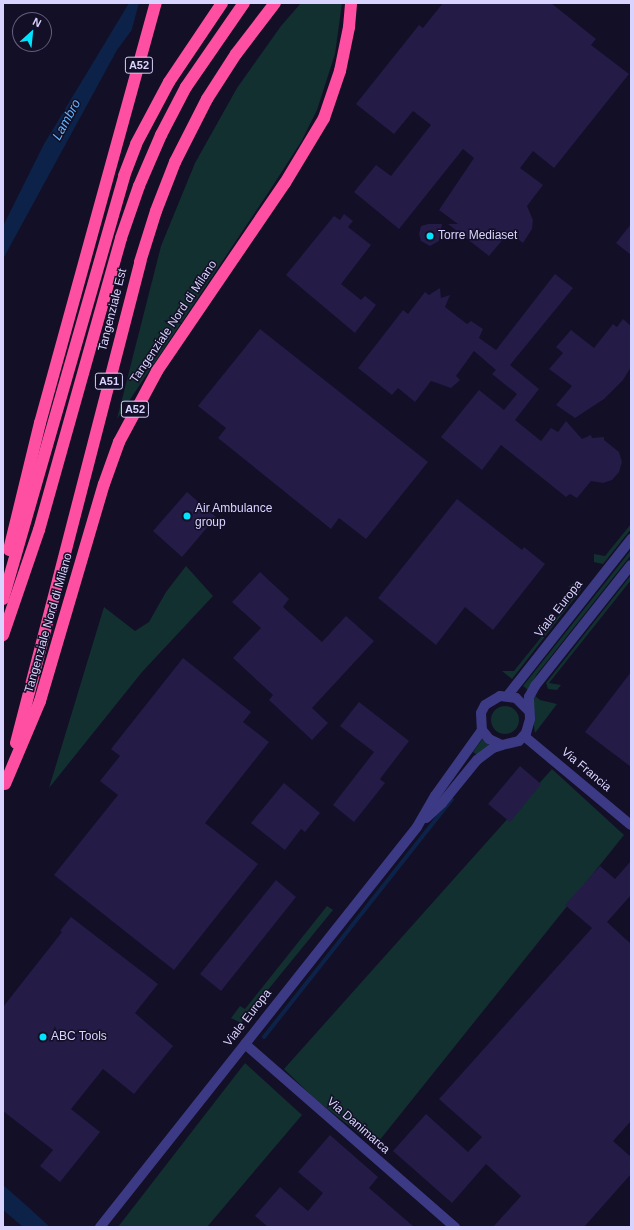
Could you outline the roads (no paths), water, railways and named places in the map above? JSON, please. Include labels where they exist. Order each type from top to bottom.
[{"type":"highway","name":"A52","points":[[3,576],[40,423],[156,3]]},
{"type":"highway","points":[[3,599],[124,176],[136,144],[169,82],[222,3]]},
{"type":"highway","name":"Tangenziale Est","points":[[3,636],[39,530],[121,238],[139,186],[161,135],[186,87],[244,3]]},
{"type":"highway","name":"Tangenziale Est","points":[[4,787],[140,262],[156,211],[175,162],[207,99],[243,44],[275,3]]},
{"type":"highway","name":"Tangenziale Nord di Milano","points":[[4,787],[40,701],[104,484],[119,442],[157,371],[286,183],[324,118],[340,71],[349,27],[351,3]]},
{"type":"street","name":"Viale Europa","points":[[508,695],[631,539]]},
{"type":"street","points":[[524,736],[530,725],[528,710],[529,697],[535,686],[631,565]]},
{"type":"street","points":[[502,745],[489,739],[482,730],[481,717],[485,705],[500,696],[508,695],[520,700],[528,710]]},
{"type":"street","name":"Viale Europa","points":[[417,827],[435,796],[482,730]]},
{"type":"street","name":"Viale Europa","points":[[100,1227],[417,827],[442,803],[477,760],[493,748],[511,744],[524,736]]},
{"type":"street","name":"Via Francia","points":[[524,736],[631,825]]},
{"type":"street","name":"Via Danimarca","points":[[245,1044],[455,1227]]},
{"type":"water","name":"Lambro","points":[[129,3],[152,3],[117,50],[3,259],[3,226],[44,144]]},
{"type":"water","points":[[3,1185],[50,1227],[23,1227],[3,1210]]},
{"type":"waterway","points":[[264,1037],[452,799]]},
{"type":"place","name":"Torre Mediaset","points":[[430,236]]},
{"type":"place","name":"Air Ambulance group","points":[[187,516]]},
{"type":"place","name":"ABC Tools","points":[[43,1037]]}]
